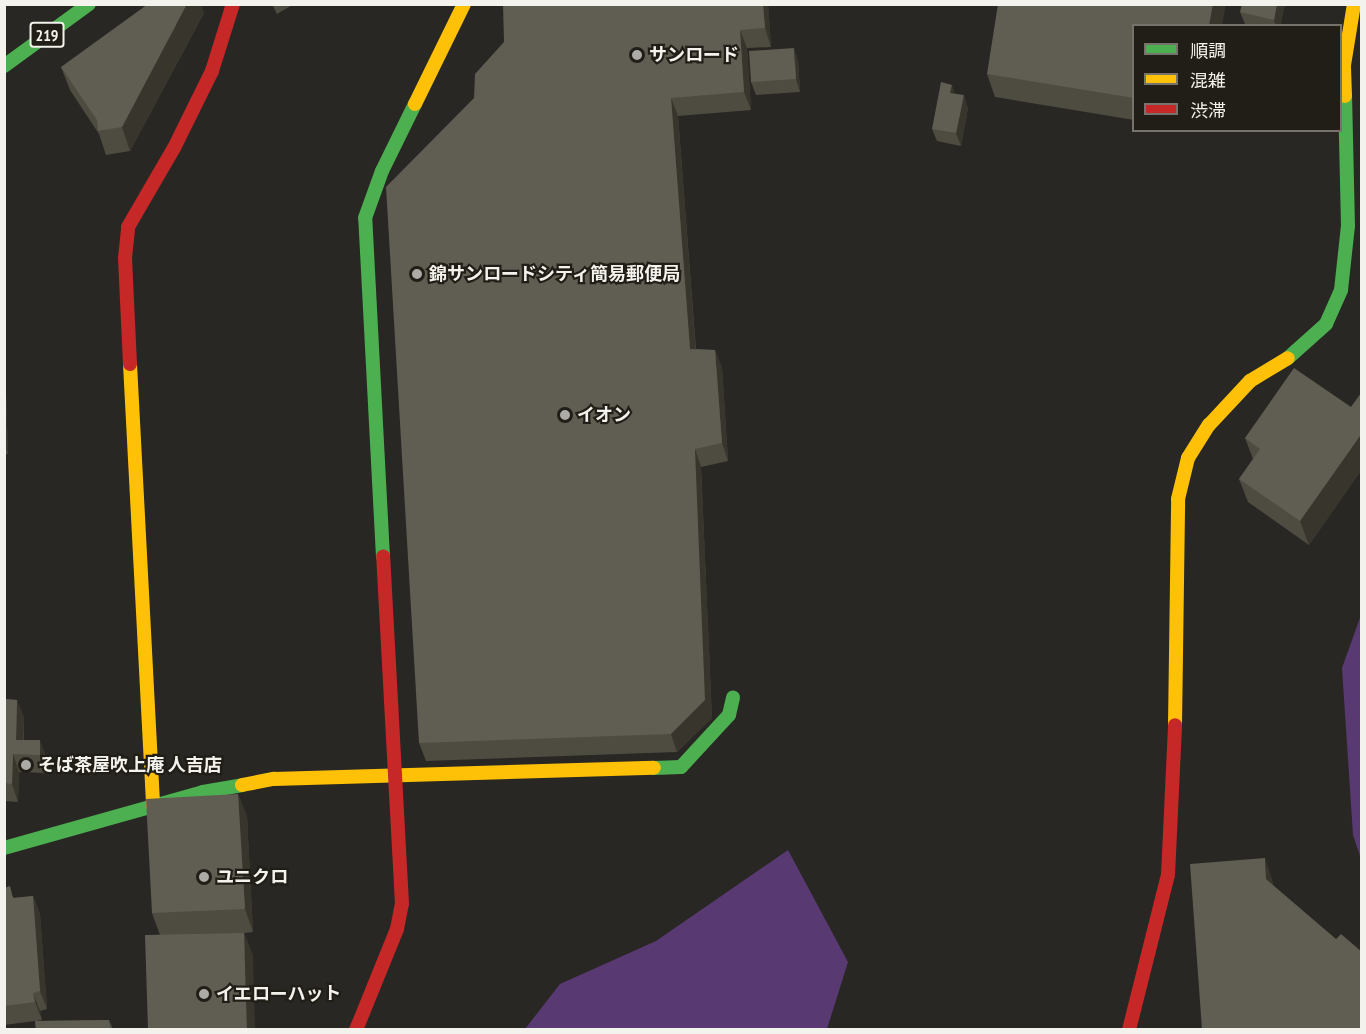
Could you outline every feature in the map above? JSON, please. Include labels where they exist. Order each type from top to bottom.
[{"type":"main road","name":"219","points":[[4,66],[89,4]]},
{"type":"main road","points":[[153,806],[124,258],[128,227],[135,210],[174,148],[212,71],[233,4]]},
{"type":"main road","points":[[356,1029],[397,929],[402,904],[393,776],[365,218],[382,171],[464,4]]},
{"type":"main road","points":[[1129,1029],[1168,875],[1176,696],[1175,542],[1178,499],[1188,458],[1209,425],[1250,381],[1299,351],[1326,324],[1341,290],[1348,226],[1344,66],[1354,4]]},
{"type":"main road","points":[[4,848],[153,806],[274,779],[681,767],[729,715],[734,697]]},
{"type":"shaded area","points":[[1361,615],[1361,859],[1353,835],[1342,668]]},
{"type":"shaded area","points":[[788,850],[848,962],[827,1029],[525,1029],[560,984],[656,941]]},
{"type":"building","points":[[148,4],[187,4],[122,127],[98,131],[97,120],[61,67]]},
{"type":"building","name":"イオン","points":[[503,4],[763,4],[765,28],[740,30],[744,92],[671,98],[690,349],[715,350],[722,443],[695,449],[705,700],[671,734],[419,743],[386,187],[474,98],[475,74],[504,42]]},
{"type":"building","points":[[998,4],[1213,4],[1209,24],[1132,24],[1132,98],[987,74]]},
{"type":"building","points":[[1242,4],[1277,4],[1274,20],[1240,12]]},
{"type":"building","points":[[794,48],[796,79],[751,82],[749,51]]},
{"type":"building","points":[[941,82],[952,85],[950,93],[964,95],[956,133],[932,129]]},
{"type":"building","points":[[1294,368],[1351,407],[1362,393],[1362,433],[1300,521],[1239,479],[1260,449],[1245,438]]},
{"type":"building","points":[[4,699],[17,700],[16,740],[40,740],[40,755],[13,754],[12,784],[4,783]]},
{"type":"building","name":"ユニクロ","points":[[238,794],[245,909],[152,913],[146,799]]},
{"type":"building","points":[[1265,858],[1266,879],[1336,939],[1341,934],[1362,952],[1362,1029],[1202,1029],[1190,864]]},
{"type":"building","points":[[10,886],[13,898],[33,896],[40,991],[33,993],[35,1002],[4,1006],[4,888]]},
{"type":"building","name":"イエローハット","points":[[244,933],[247,1029],[148,1029],[145,935]]},
{"type":"building","points":[[109,1020],[110,1029],[36,1029],[35,1021]]},
{"type":"traffic: fast","points":[[4,66],[89,4]]},
{"type":"traffic: fast","points":[[1288,358],[1326,324],[1341,290],[1348,226],[1345,96]]},
{"type":"traffic: fast","points":[[383,557],[365,218],[382,171],[415,104]]},
{"type":"traffic: fast","points":[[654,768],[681,767],[729,715],[733,697]]},
{"type":"traffic: fast","points":[[4,848],[203,792],[242,785]]},
{"type":"traffic: slow","points":[[415,104],[464,4]]},
{"type":"traffic: slow","points":[[1345,96],[1344,65],[1354,4]]},
{"type":"traffic: slow","points":[[1175,725],[1178,499],[1188,458],[1209,425],[1250,381],[1288,358]]},
{"type":"traffic: slow","points":[[130,364],[153,806]]},
{"type":"traffic: slow","points":[[242,785],[274,779],[654,768]]},
{"type":"traffic: jam","points":[[130,364],[125,258],[128,227],[174,148],[212,71],[233,4]]},
{"type":"traffic: jam","points":[[356,1030],[397,929],[402,904],[383,557]]},
{"type":"traffic: jam","points":[[1129,1030],[1168,875],[1175,725]]},
{"type":"place","name":"サンロード","points":[[637,55]]},
{"type":"place","name":"錦サンロードシティ簡易郵便局","points":[[417,274]]},
{"type":"place","name":"イオン","points":[[565,415]]},
{"type":"place","name":"そば茶屋吹上庵 人吉店","points":[[26,765]]},
{"type":"place","name":"ユニクロ","points":[[204,877]]},
{"type":"place","name":"イエローハット","points":[[204,994]]}]
